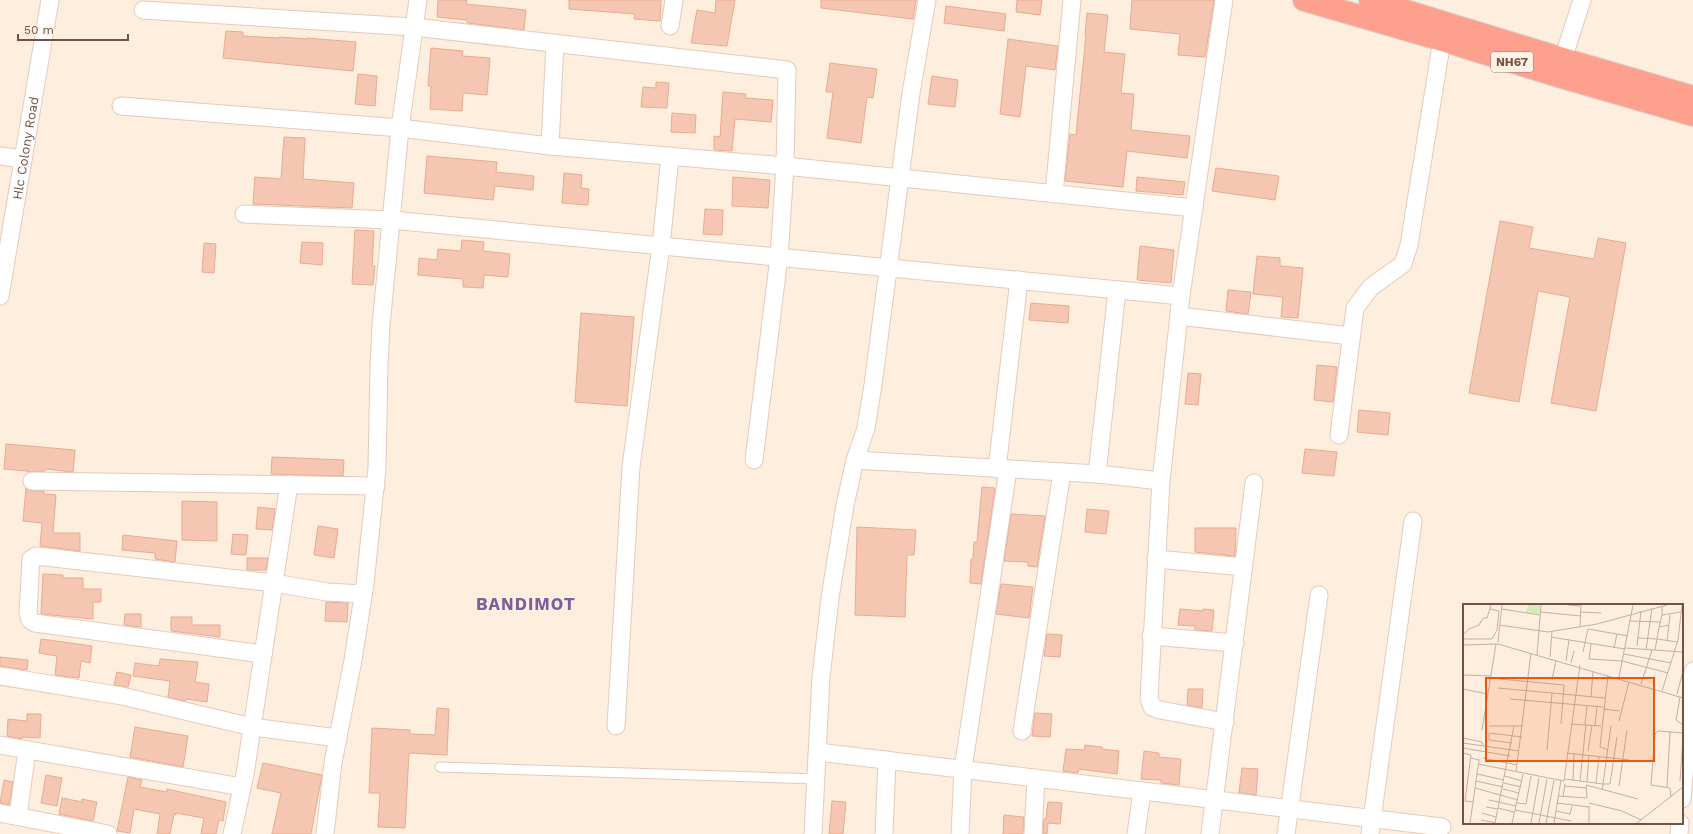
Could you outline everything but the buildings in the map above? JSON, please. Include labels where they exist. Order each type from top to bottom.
[{"type":"highway","name":"NH67","points":[[1304,0],[1693,115]]},
{"type":"highway","name":"NH67","points":[[1370,0],[1693,97]]},
{"type":"street","name":"Hlc Colony Road","points":[[0,296],[50,0]]},
{"type":"street","points":[[325,834],[333,763],[353,660],[363,594],[376,486],[379,420],[379,365],[400,128],[418,0]]},
{"type":"street","points":[[670,26],[674,0]]},
{"type":"street","points":[[813,834],[821,677],[830,598],[845,505],[855,460],[866,428],[873,385],[911,93],[927,0]]},
{"type":"street","points":[[1054,194],[1072,0]]},
{"type":"street","points":[[1224,0],[1181,296],[1161,481],[1151,636],[1149,698],[1152,706],[1160,710],[1225,722]]},
{"type":"street","points":[[1563,59],[1582,0]]},
{"type":"street","points":[[144,10],[414,27],[786,70],[785,166],[779,257],[754,460]]},
{"type":"street","points":[[1340,435],[1355,308],[1371,287],[1404,264],[1409,245],[1442,40]]},
{"type":"street","points":[[550,146],[555,43]]},
{"type":"street","points":[[121,106],[400,128],[550,146],[785,166],[899,179],[1194,208]]},
{"type":"street","points":[[0,156],[23,159]]},
{"type":"street","points":[[616,726],[631,467],[661,246],[670,156]]},
{"type":"street","points":[[244,214],[392,220],[1181,296]]},
{"type":"street","points":[[960,834],[963,769],[1003,469],[1019,280]]},
{"type":"street","points":[[1097,474],[1117,290]]},
{"type":"street","points":[[1179,316],[1351,336]]},
{"type":"street","points":[[855,460],[1097,474],[1161,481]]},
{"type":"street","points":[[1022,731],[1062,472]]},
{"type":"street","points":[[32,481],[376,486]]},
{"type":"street","points":[[1210,834],[1254,483]]},
{"type":"street","points":[[232,834],[252,727],[289,484]]},
{"type":"street","points":[[1371,826],[1413,521]]},
{"type":"street","points":[[263,654],[35,623],[30,620],[28,612],[31,559],[36,556],[274,583],[327,592],[363,594]]},
{"type":"street","points":[[1156,559],[1244,567]]},
{"type":"street","points":[[1286,834],[1319,594]]},
{"type":"street","points":[[1151,636],[1235,643]]},
{"type":"street","points":[[1683,787],[1693,671]]},
{"type":"street","points":[[0,676],[122,696],[252,727],[338,738]]},
{"type":"street","points":[[0,745],[242,787]]},
{"type":"street","points":[[18,816],[27,750]]},
{"type":"street","points":[[818,752],[1289,809],[1371,826],[1442,827]]},
{"type":"street","points":[[884,834],[887,760]]},
{"type":"street","points":[[1032,834],[1036,778]]},
{"type":"street","points":[[1136,834],[1142,791]]},
{"type":"street","points":[[0,813],[108,834]]},
{"type":"street","points":[[1679,834],[1680,824]]},
{"type":"lane","points":[[440,767],[816,779]]},
{"type":"district","name":"BANDIMOT","points":[[526,604]]}]
